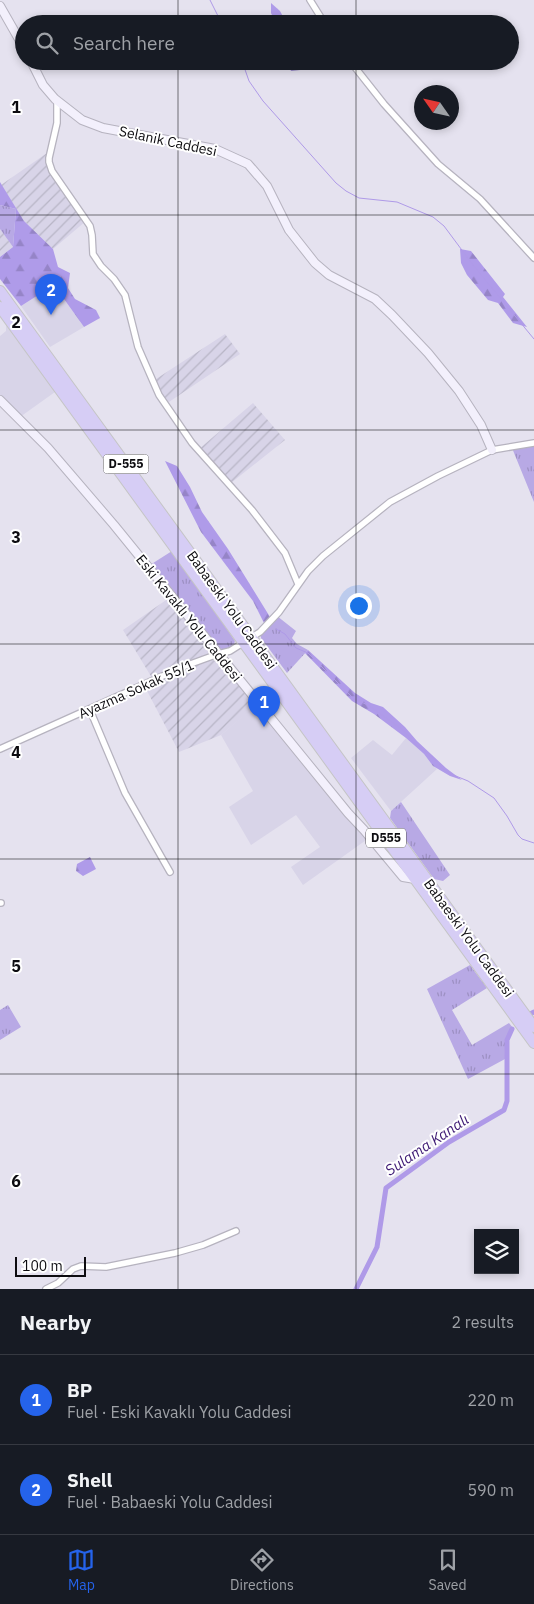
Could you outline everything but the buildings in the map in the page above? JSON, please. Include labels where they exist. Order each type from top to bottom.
[{"type":"highway","name":"Babaeski Yolu Caddesi","points":[[0,291],[415,879],[532,1030]]},
{"type":"highway","name":"Babaeski Yolu Caddesi","points":[[0,307],[248,640],[532,1030],[534,1043]]},
{"type":"street","points":[[310,0],[319,15]]},
{"type":"street","points":[[0,6],[15,32]]},
{"type":"street","name":"Selanik Caddesi","points":[[36,70],[57,102],[82,120],[103,128],[215,149],[248,164],[258,173],[267,186],[289,230],[315,263],[329,275],[375,299],[428,353],[459,391],[481,426],[492,450]]},
{"type":"street","points":[[357,70],[384,104],[438,164],[480,198],[534,258]]},
{"type":"street","points":[[57,102],[57,123],[48,162],[52,171],[90,226],[95,258],[114,279],[125,295],[138,347],[157,393],[192,443],[252,510],[285,553],[298,584]]},
{"type":"street","name":"Eski Kavaklı Yolu Caddesi","points":[[0,400],[48,448],[114,525],[348,813],[403,877],[415,879]]},
{"type":"street","name":"Ayazma Sokak 55/1","points":[[0,749],[184,666],[230,651],[248,640],[279,612],[298,584],[323,556],[390,502],[492,450],[534,443]]},
{"type":"street","points":[[90,710],[125,794],[170,872]]},
{"type":"street","points":[[46,1289],[58,1283],[73,1269],[81,1266],[118,1265],[129,1261],[182,1251],[204,1245],[236,1232]]},
{"type":"shaded area","points":[[47,153],[48,169],[86,221],[53,249],[24,221],[1,185]]},
{"type":"shaded area","points":[[0,229],[13,247],[0,257]]},
{"type":"shaded area","points":[[54,285],[84,327],[50,347],[21,306]]},
{"type":"shaded area","points":[[6,323],[55,392],[20,417],[0,396],[0,336],[6,331]]},
{"type":"shaded area","points":[[225,334],[240,354],[166,404],[153,381]]},
{"type":"shaded area","points":[[253,403],[285,440],[231,483],[199,449]]},
{"type":"shaded area","points":[[169,598],[213,651],[152,678],[123,630]]},
{"type":"shaded area","points":[[218,657],[258,704],[221,735],[179,752],[145,687],[186,667]]},
{"type":"shaded area","points":[[257,704],[369,838],[303,885],[291,867],[320,847],[296,815],[251,845],[229,807],[253,791],[221,735]]},
{"type":"shaded area","points":[[406,738],[437,769],[391,811],[351,758],[373,740],[392,755]]},
{"type":"green space","points":[[271,3],[282,15],[272,15]]},
{"type":"green space","points":[[0,182],[24,221],[53,249],[58,267],[70,273],[68,288],[75,299],[96,310],[100,318],[84,327],[54,285],[21,306],[0,279],[0,257],[13,247],[16,209],[0,205]]},
{"type":"green space","points":[[0,205],[16,209],[13,247],[0,229]]},
{"type":"green space","points":[[460,249],[471,251],[505,294],[503,297],[527,327],[513,323],[498,303],[488,300],[467,275],[461,263]]},
{"type":"green space","points":[[534,445],[534,502],[512,448]]},
{"type":"green space","points":[[165,461],[177,466],[202,512],[228,549],[270,617],[264,623],[253,601],[201,532]]},
{"type":"green space","points":[[172,551],[235,641],[233,646],[224,650],[215,646],[150,565]]},
{"type":"green space","points":[[277,616],[296,631],[292,638],[297,644],[308,650],[287,673],[261,638],[261,633]]},
{"type":"green space","points":[[308,650],[355,693],[371,703],[383,707],[446,768],[462,780],[450,776],[433,766],[424,754],[406,738],[374,714],[352,701],[305,653]]},
{"type":"green space","points":[[401,802],[450,875],[443,881],[434,879],[390,818],[391,811]]},
{"type":"green space","points":[[90,857],[96,869],[83,876],[76,871],[77,864]]},
{"type":"green space","points":[[470,965],[487,988],[452,1010],[472,1045],[509,1023],[513,1028],[507,1039],[505,1059],[468,1079],[427,989]]},
{"type":"green space","points":[[8,1005],[21,1027],[0,1040],[0,1010]]},
{"type":"waterway","points":[[210,0],[218,15]]},
{"type":"waterway","points":[[245,70],[249,81],[263,101],[336,183],[346,191],[359,198],[397,202],[433,217],[444,226],[473,265],[534,339]]},
{"type":"waterway","points":[[276,629],[285,634],[296,648],[308,653],[354,699],[368,705],[403,730],[414,743],[436,760],[444,770],[468,781],[494,798],[518,835],[522,839],[534,843]]},
{"type":"waterway","name":"Sulama Kanalı","points":[[356,1289],[377,1247],[386,1188],[449,1142],[504,1110],[507,1101],[507,1040],[512,1029]]},
{"type":"place","name":"Shell","points":[[51,315]]},
{"type":"place","name":"BP","points":[[264,727]]}]
